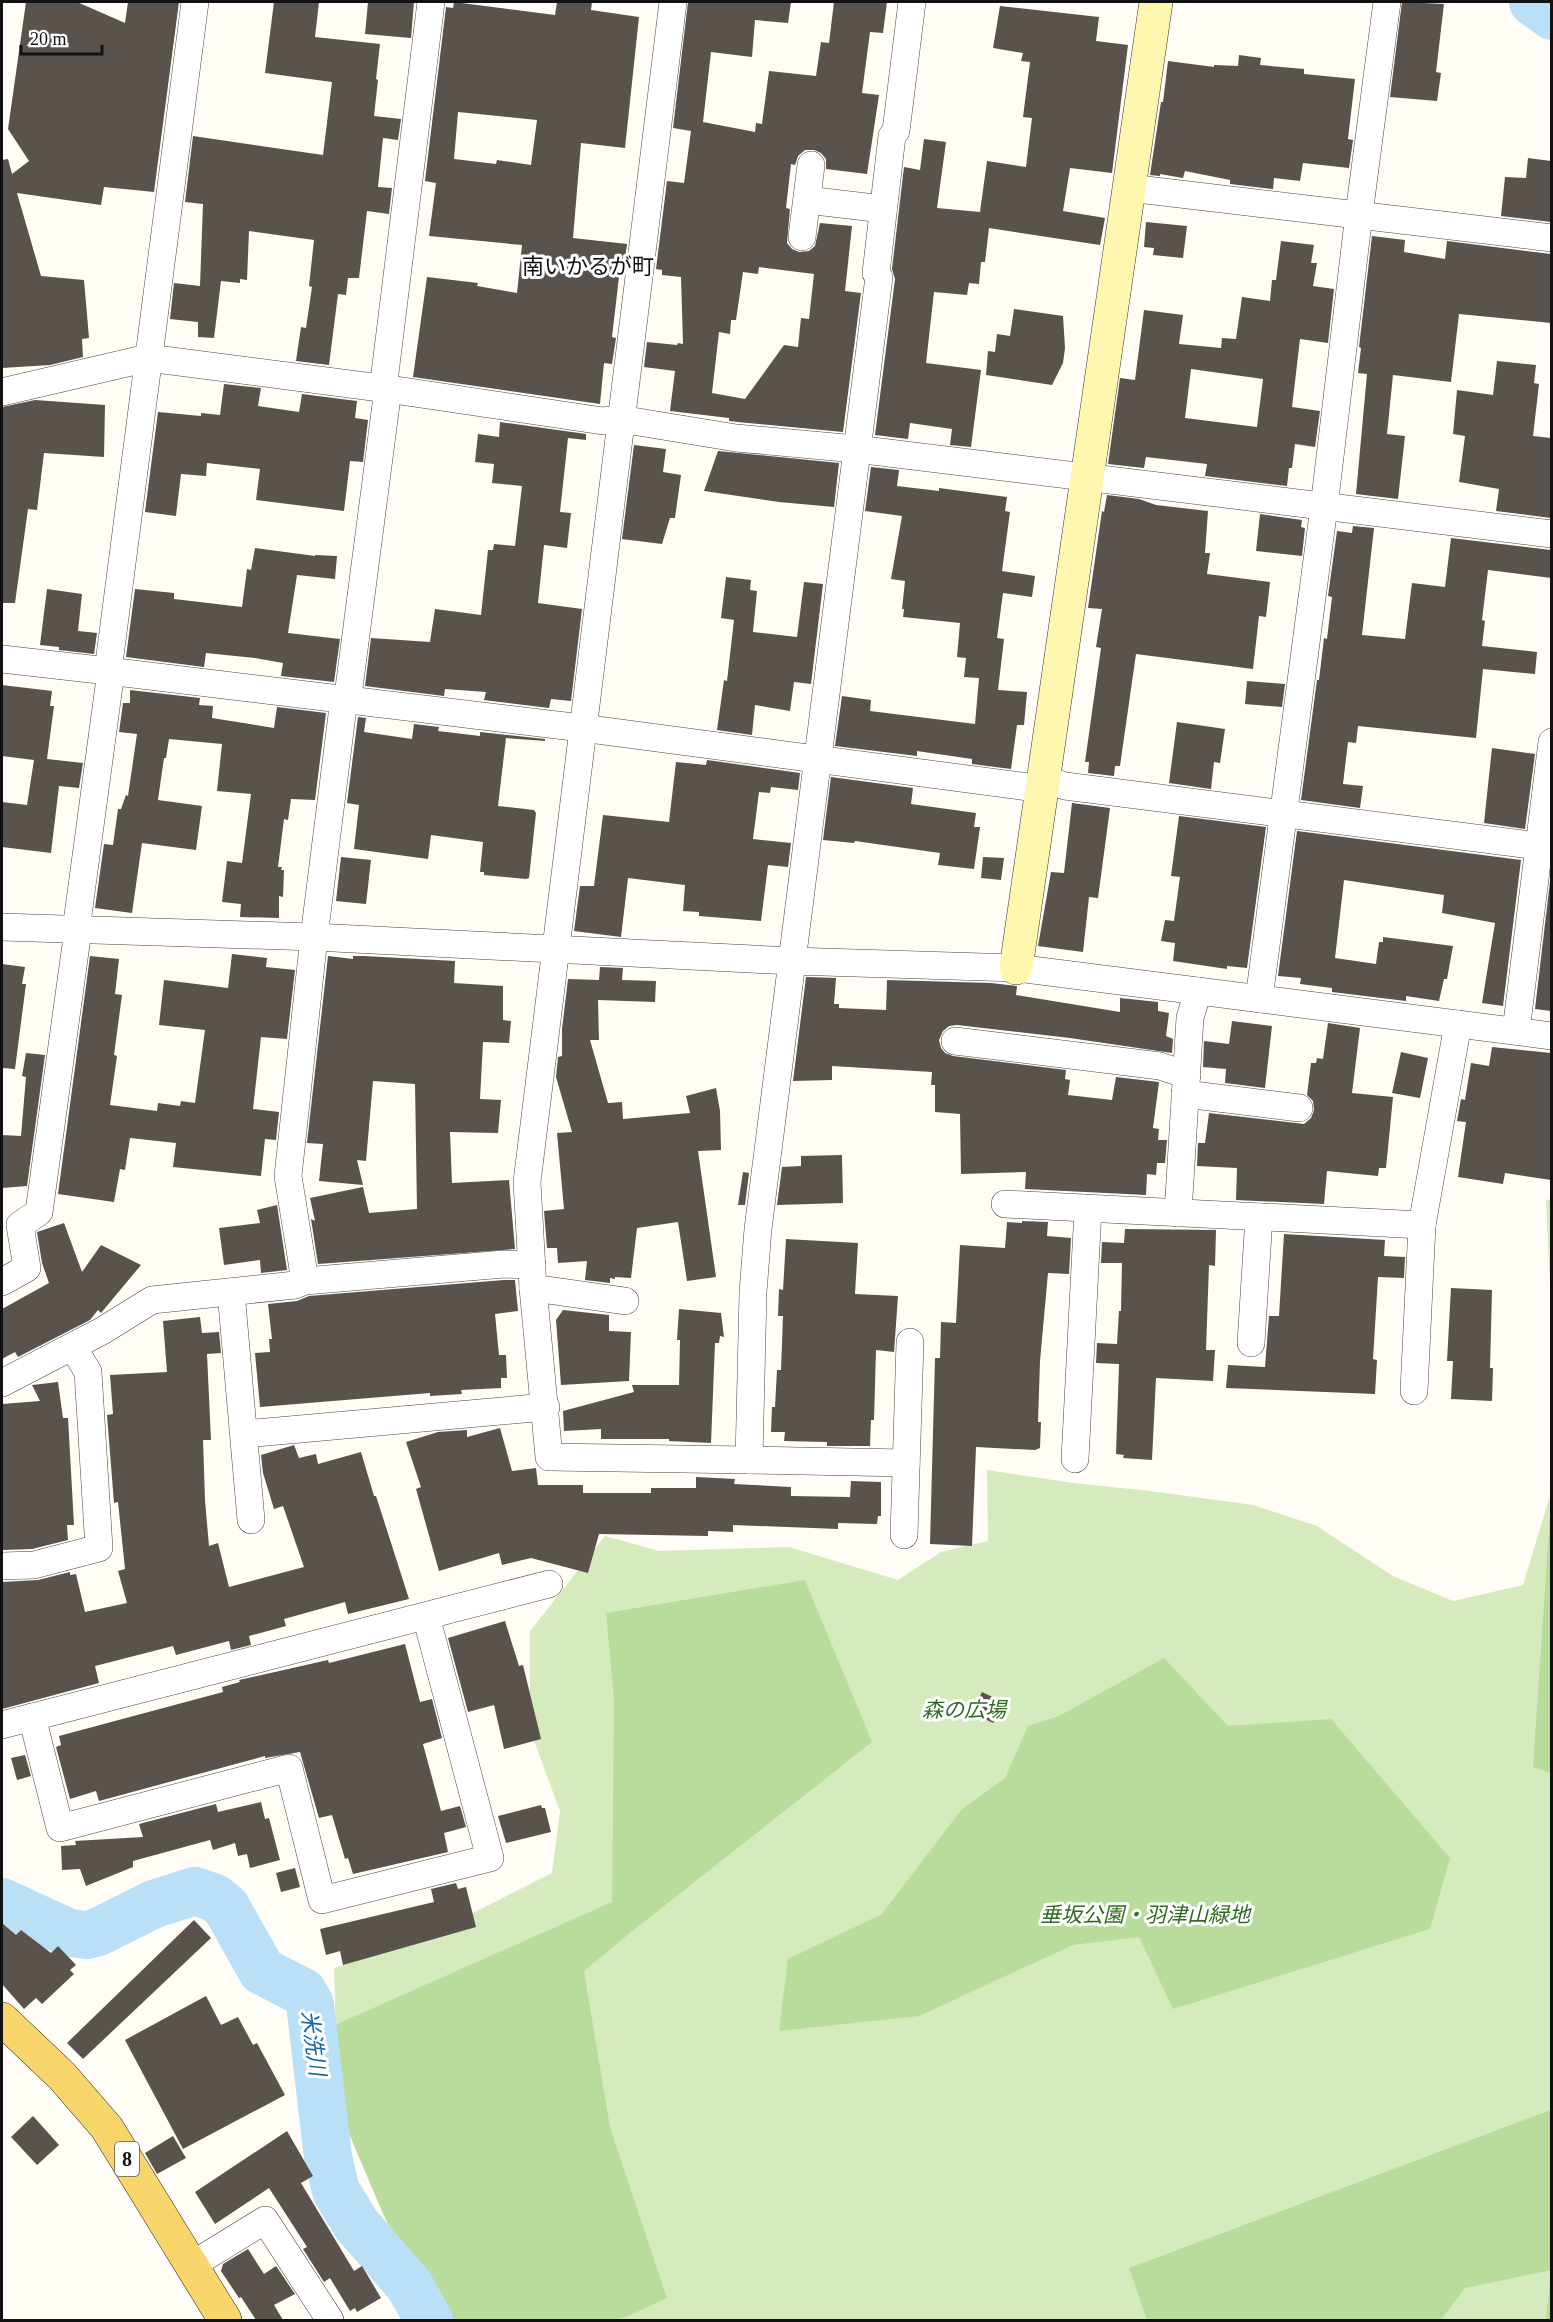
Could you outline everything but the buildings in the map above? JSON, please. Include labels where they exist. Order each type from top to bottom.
[{"type":"main road","name":"8","points":[[2,2019],[62,2076],[107,2128],[225,2320]]},
{"type":"street","points":[[2,1282],[27,1268],[20,1226],[39,1212],[195,2]]},
{"type":"street","points":[[305,1281],[288,1176],[314,937],[344,699],[349,688],[431,2]]},
{"type":"street","points":[[673,2],[527,1182],[549,1456],[906,1463]]},
{"type":"street","points":[[749,1460],[753,1292],[758,1228],[790,961],[879,278],[876,273],[892,136],[896,131],[912,2]]},
{"type":"street","points":[[1016,968],[1156,2]]},
{"type":"street","points":[[1259,999],[1324,507],[1387,2]]},
{"type":"street","points":[[802,237],[811,165]]},
{"type":"street","points":[[1129,188],[1551,237]]},
{"type":"street","points":[[807,200],[884,209]]},
{"type":"street","points":[[2,392],[148,358],[603,421],[620,419],[736,438],[856,449],[1551,534]]},
{"type":"street","points":[[2,659],[582,728],[816,759],[1065,786],[1538,846]]},
{"type":"street","points":[[1516,1031],[1550,757]]},
{"type":"street","points":[[2,927],[314,937],[790,961],[1016,968],[1551,1036]]},
{"type":"street","points":[[1178,1213],[1190,1018],[1198,991]]},
{"type":"street","points":[[1414,1390],[1422,1225],[1458,1024]]},
{"type":"street","points":[[955,1041],[1160,1066],[1186,1084],[1299,1108]]},
{"type":"street","points":[[1005,1204],[1422,1225]]},
{"type":"street","points":[[1075,1459],[1088,1209]]},
{"type":"street","points":[[1251,1343],[1259,1217]]},
{"type":"street","points":[[2,1383],[73,1347],[153,1300],[295,1285],[305,1281],[504,1264],[533,1276],[626,1301]]},
{"type":"street","points":[[231,1292],[251,1520]]},
{"type":"street","points":[[904,1535],[910,1342]]},
{"type":"street","points":[[2,1566],[34,1565],[99,1548],[88,1372],[73,1347]]},
{"type":"street","points":[[244,1434],[546,1407]]},
{"type":"street","points":[[2,1725],[549,1584]]},
{"type":"street","points":[[32,1717],[60,1828],[289,1768],[322,1900],[490,1858],[426,1616]]},
{"type":"street","points":[[192,2265],[265,2220],[330,2320]]},
{"type":"green space","points":[[1551,1199],[1551,1307],[1546,1200]]},
{"type":"green space","name":"垂坂公園・羽津山緑地","points":[[1551,1307],[1551,2320],[489,2320],[336,2034],[334,1968],[418,1941],[552,1873],[560,1811],[530,1730],[530,1631],[605,1536],[659,1551],[789,1547],[898,1580],[941,1552],[988,1541],[987,1470],[1253,1505],[1317,1526],[1393,1576],[1453,1601],[1523,1585],[1550,1496]]},
{"type":"green space","points":[[1551,1500],[1551,1773],[1533,1767]]},
{"type":"green space","points":[[805,1580],[872,1742],[584,1971],[610,2127],[667,2298],[619,2320],[438,2320],[384,2216],[308,2037],[612,1902],[614,1699],[606,1613]]},
{"type":"green space","points":[[1164,1658],[1228,1726],[1331,1719],[1450,1858],[1430,1929],[1173,2009],[1139,1937],[1073,1945],[919,2016],[779,2031],[788,1959],[882,1914],[961,1810],[1005,1778],[1028,1726],[1059,1716]]},
{"type":"green space","points":[[1551,2110],[1551,2270],[1465,2288],[1441,2320],[1147,2320],[1129,2268]]},
{"type":"green space","points":[[1551,2270],[1551,2320],[1546,2320]]},
{"type":"waterway","points":[[1533,2],[1552,16]]},
{"type":"waterway","name":"米洗川","points":[[2,1902],[69,1933],[87,1935],[98,1932],[154,1904],[195,1891],[215,1898],[226,1907],[262,1971],[303,1992],[310,2004],[328,2157],[336,2191],[356,2224],[409,2285],[429,2320]]},
{"type":"district","name":"南いかるが町","points":[[588,266]]},
{"type":"park label","name":"森の広場","points":[[964,1710]]}]
